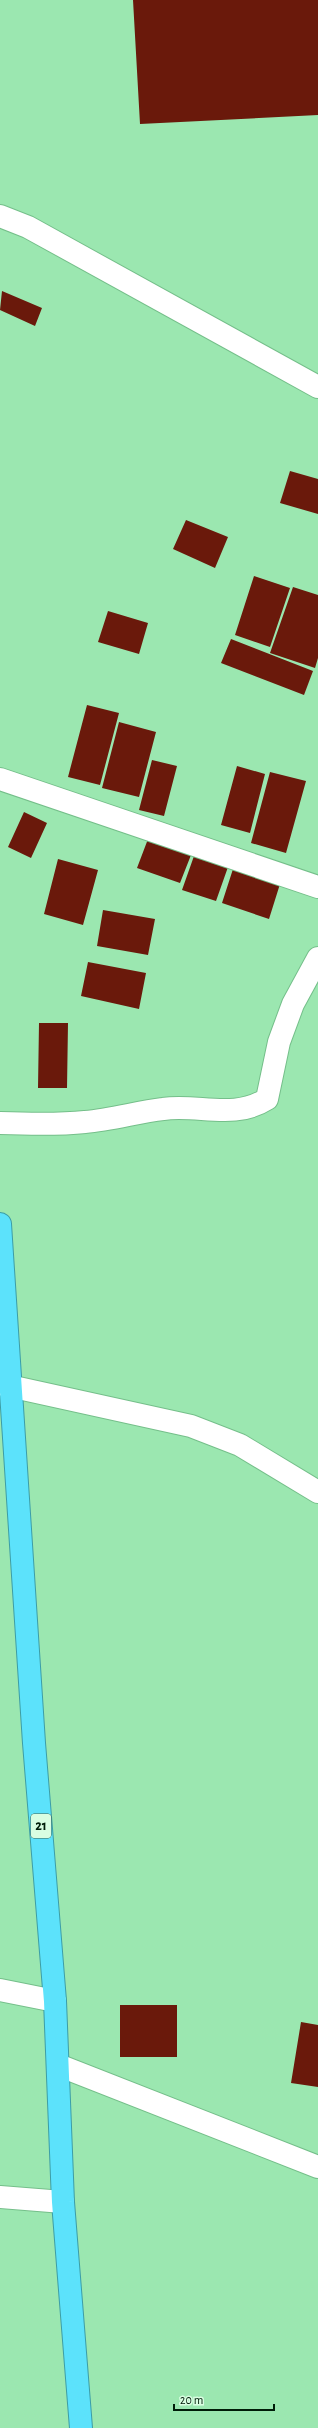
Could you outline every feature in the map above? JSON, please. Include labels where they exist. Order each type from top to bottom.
[{"type":"highway","name":"21","points":[[0,1224],[6,1385],[55,2001],[64,2202],[80,2428]]},
{"type":"street","points":[[0,216],[28,227],[318,387]]},
{"type":"street","points":[[0,779],[318,887]]},
{"type":"street","points":[[0,1123],[44,1125],[84,1122],[182,1107],[227,1111],[250,1109],[267,1099],[279,1042],[292,1004],[318,958]]},
{"type":"street","points":[[6,1385],[191,1426],[240,1445],[318,1492]]},
{"type":"street","points":[[0,1990],[55,2001]]},
{"type":"street","points":[[58,2065],[318,2167]]},
{"type":"street","points":[[0,2197],[64,2202]]},
{"type":"building","points":[[133,0],[318,0],[318,115],[140,124]]},
{"type":"building","points":[[2,291],[42,308],[35,326],[0,310]]},
{"type":"building","points":[[290,471],[318,479],[318,514],[280,503]]},
{"type":"building","points":[[186,520],[228,537],[215,568],[173,549]]},
{"type":"building","points":[[254,576],[290,588],[270,647],[235,635]]},
{"type":"building","points":[[293,587],[318,595],[318,658],[315,668],[270,653]]},
{"type":"building","points":[[108,611],[148,623],[139,654],[98,642]]},
{"type":"building","points":[[231,639],[313,671],[304,695],[221,663]]},
{"type":"building","points":[[87,705],[119,713],[100,785],[68,777]]},
{"type":"building","points":[[119,722],[156,732],[139,797],[102,788]]},
{"type":"building","points":[[152,760],[177,766],[164,816],[139,810]]},
{"type":"building","points":[[237,766],[265,774],[250,833],[221,825]]},
{"type":"building","points":[[270,772],[306,781],[286,853],[251,843]]},
{"type":"building","points":[[24,812],[47,823],[31,858],[8,847]]},
{"type":"building","points":[[148,839],[191,855],[180,883],[137,868]]},
{"type":"building","points":[[194,856],[228,867],[216,901],[182,890]]},
{"type":"building","points":[[58,859],[98,870],[83,925],[44,914]]},
{"type":"building","points":[[233,869],[280,884],[269,919],[222,903]]},
{"type":"building","points":[[103,910],[155,919],[148,955],[97,946]]},
{"type":"building","points":[[88,962],[146,973],[139,1009],[81,996]]},
{"type":"building","points":[[39,1023],[68,1023],[67,1088],[38,1088]]},
{"type":"building","points":[[120,2005],[177,2005],[177,2057],[120,2057]]},
{"type":"building","points":[[301,2022],[318,2025],[318,2087],[291,2083]]}]
